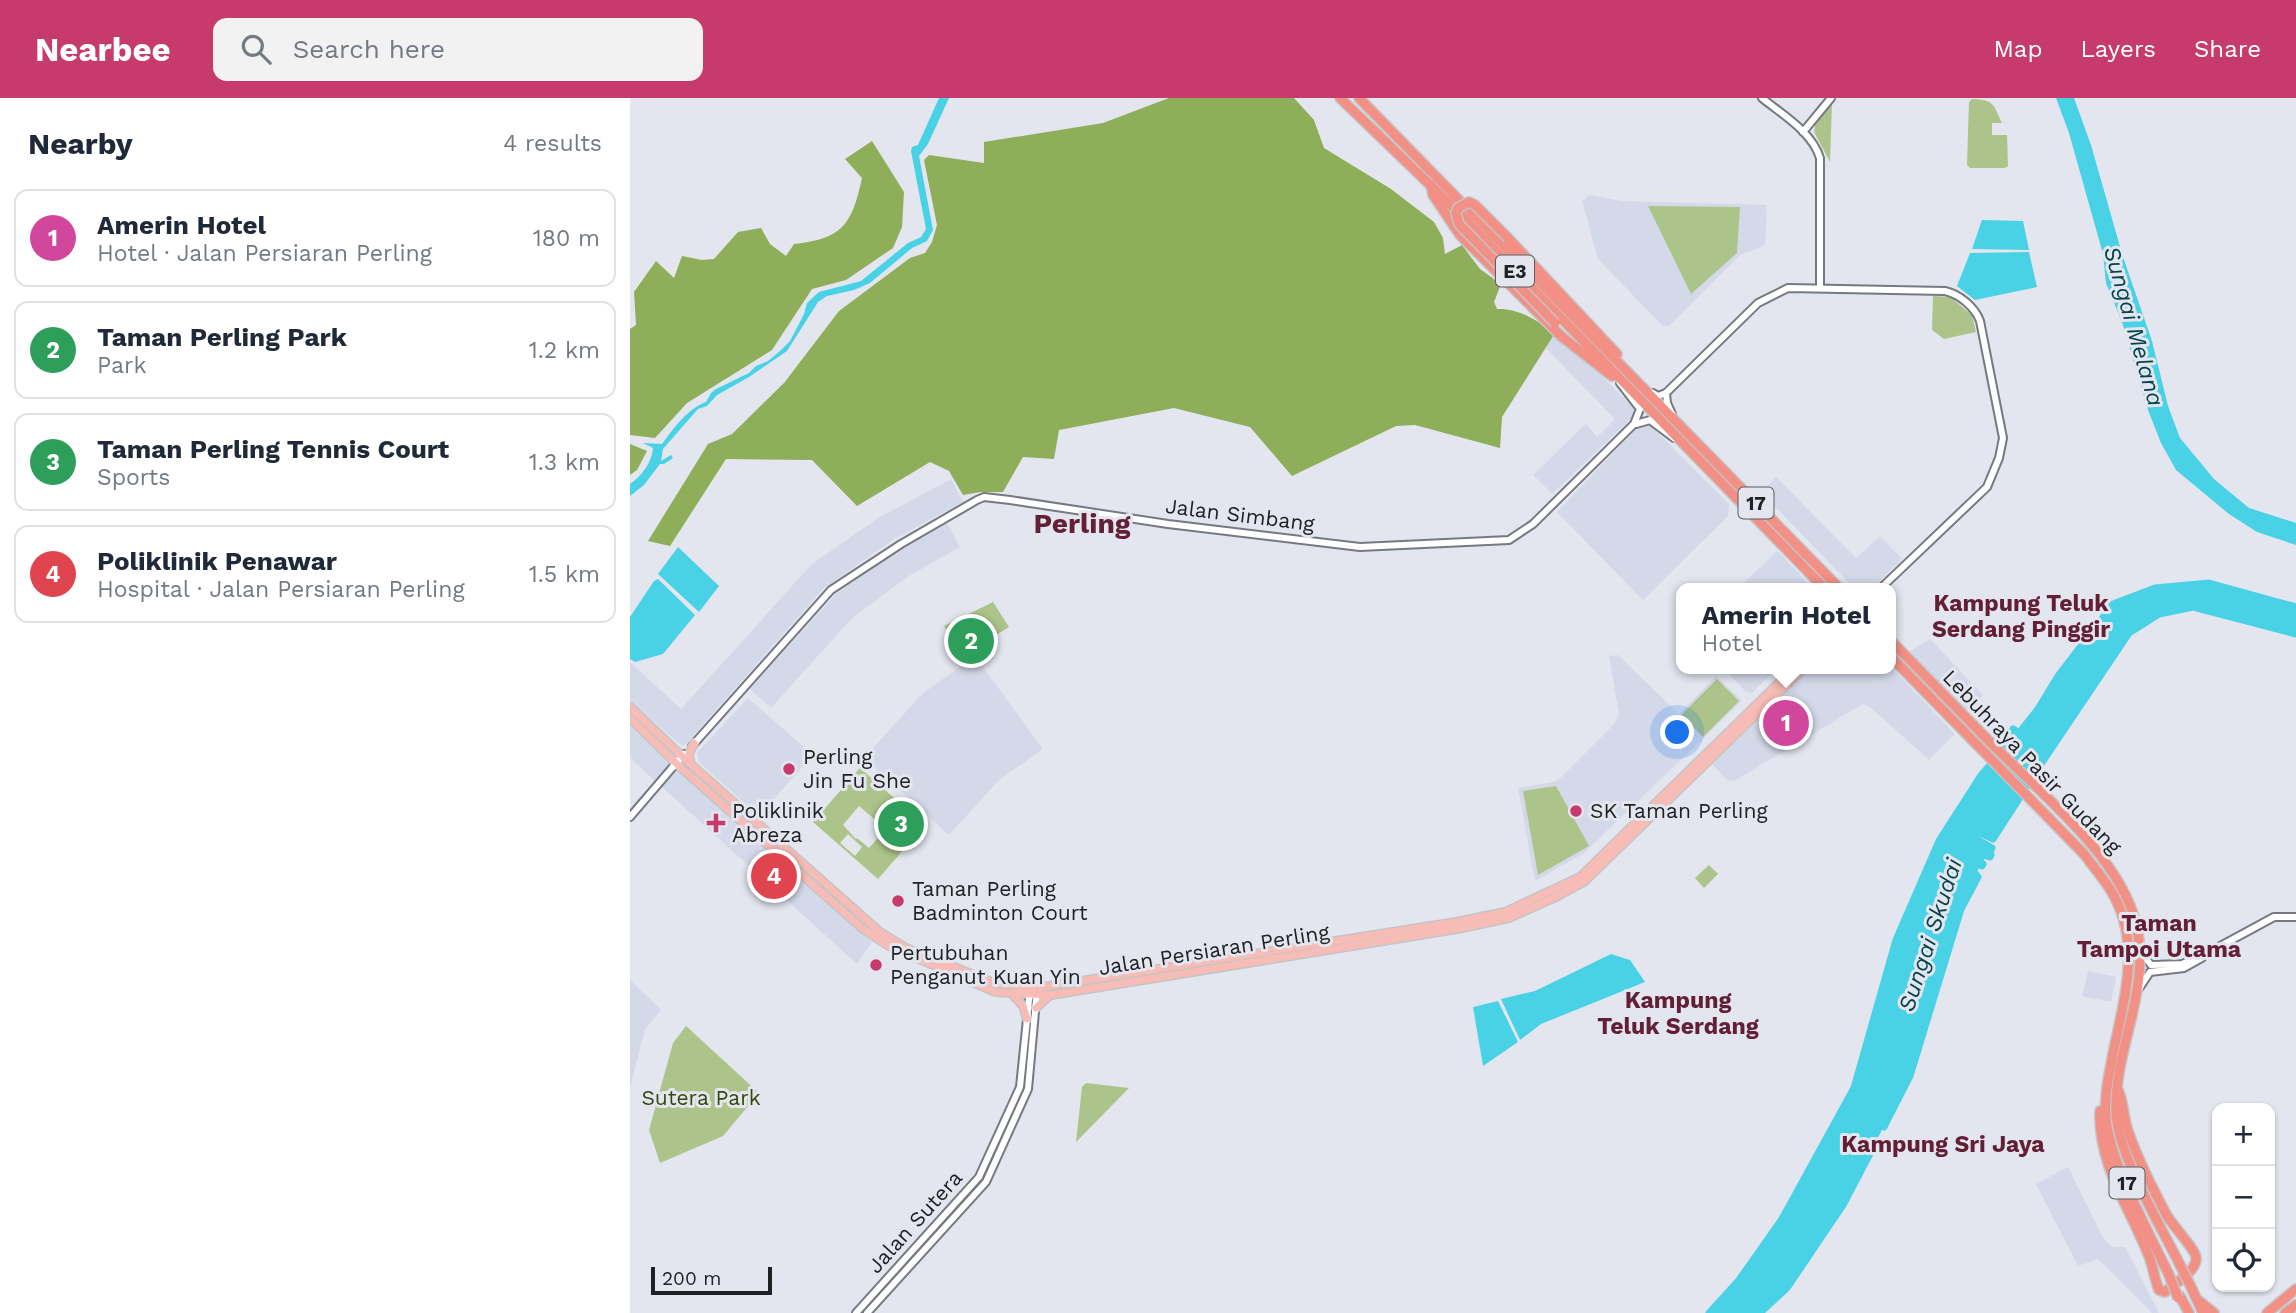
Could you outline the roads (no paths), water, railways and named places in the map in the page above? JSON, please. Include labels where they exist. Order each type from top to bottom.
[{"type":"highway","name":"E3","points":[[1340,98],[1581,331]]},
{"type":"highway","name":"E3","points":[[1359,98],[1581,331]]},
{"type":"highway","points":[[1431,185],[1433,195],[1460,235],[1561,336],[1601,367]]},
{"type":"highway","points":[[1637,384],[1632,372],[1475,205],[1469,202],[1458,208],[1456,213],[1459,224],[1555,323],[1651,409]]},
{"type":"highway","name":"17","points":[[1581,331],[1673,418],[1834,583]]},
{"type":"highway","name":"17","points":[[1581,331],[1690,451],[1818,583]]},
{"type":"highway","name":"Lebuhraya Pasir Gudang","points":[[1896,646],[2093,846],[2120,882],[2136,922],[2141,969],[2117,1088],[2116,1114],[2119,1132],[2135,1172],[2203,1313]]},
{"type":"highway","name":"Lebuhraya Pasir Gudang","points":[[1896,662],[2084,854],[2110,889],[2125,923],[2130,965],[2107,1084],[2106,1120],[2114,1155],[2185,1313]]},
{"type":"highway","points":[[2107,1084],[2102,1094],[2100,1129],[2107,1166],[2149,1256],[2159,1290],[2165,1292],[2194,1267],[2197,1260],[2195,1251],[2170,1223],[2136,1154],[2117,1088]]},
{"type":"highway","points":[[2267,1313],[2296,1289]]},
{"type":"highway","points":[[2274,1313],[2296,1295]]},
{"type":"highway","points":[[2197,1300],[2214,1313]]},
{"type":"main road","name":"Jalan Persiaran Perling","points":[[630,706],[674,748],[681,763],[863,929],[950,973],[995,992],[1012,994],[1505,912],[1580,877],[1788,674]]},
{"type":"main road","name":"Jalan Persiaran Perling","points":[[681,763],[880,932],[906,947],[994,984],[1051,995],[1457,929],[1509,918],[1526,911],[1585,881],[1797,674]]},
{"type":"main road","points":[[630,718],[681,763],[694,744]]},
{"type":"main road","points":[[674,748],[685,749],[694,744]]},
{"type":"main road","points":[[1012,994],[1023,1006],[1027,1019]]},
{"type":"main road","points":[[1036,1008],[1051,995]]},
{"type":"street","points":[[1762,98],[1813,143]]},
{"type":"street","points":[[1803,132],[1831,98]]},
{"type":"street","points":[[1791,122],[1802,125],[1812,121]]},
{"type":"street","points":[[1812,121],[1810,129],[1813,143],[1822,165],[1820,287]]},
{"type":"street","points":[[1632,372],[1654,395],[1658,397],[1667,393],[1758,303],[1788,288],[1945,291],[1954,293],[1975,310],[1980,321],[2003,438],[1992,478],[1987,487],[1886,583]]},
{"type":"street","points":[[1618,382],[1640,409],[1634,425]]},
{"type":"street","points":[[1667,393],[1667,403],[1673,418]]},
{"type":"street","points":[[1634,425],[1645,419],[1650,420],[1690,451]]},
{"type":"street","name":"Jalan Simbang","points":[[694,744],[831,590],[977,499],[984,497],[1010,500],[1168,524],[1360,547],[1496,542],[1509,540],[1527,529],[1634,425]]},
{"type":"street","points":[[630,817],[681,763]]},
{"type":"street","points":[[2137,992],[2150,972],[2184,968],[2274,917],[2296,917]]},
{"type":"street","points":[[2140,950],[2151,965],[2182,964],[2213,950]]},
{"type":"street","name":"Jalan Sutera","points":[[867,1313],[986,1182],[1028,1089],[1036,1008],[1033,991]]},
{"type":"street","name":"Jalan Sutera","points":[[856,1313],[979,1177],[1020,1087],[1027,1019],[1033,991]]},
{"type":"water","points":[[939,98],[949,98],[928,144],[919,156],[933,230],[927,241],[912,248],[870,283],[827,296],[818,302],[787,351],[717,395],[707,406],[698,409],[663,449],[661,461],[671,455],[673,458],[660,464],[644,485],[630,496],[630,484],[639,477],[651,458],[653,448],[643,443],[662,444],[681,420],[706,402],[716,389],[749,373],[780,351],[790,341],[807,303],[819,292],[861,281],[908,243],[921,237],[926,229],[911,151],[912,147],[918,145]]},
{"type":"water","name":"Sungai Melana","points":[[2056,98],[2074,98],[2091,145],[2123,257],[2152,341],[2168,406],[2180,438],[2214,479],[2249,508],[2296,523],[2296,545],[2257,532],[2229,514],[2176,470],[2161,443],[2148,410],[2122,322],[2106,283],[2103,254],[2069,133]]},
{"type":"water","points":[[1982,220],[2023,221],[2029,250],[1972,249]]},
{"type":"water","points":[[2029,252],[2037,287],[1975,300],[1957,286],[1970,253]]},
{"type":"water","points":[[678,547],[719,586],[699,612],[658,574]]},
{"type":"water","points":[[658,579],[695,615],[663,654],[635,662],[630,659],[630,617]]},
{"type":"water","name":"Sungai Skudai","points":[[2209,583],[2296,607],[2296,634],[2193,607],[2159,614],[2129,633],[1993,839],[1976,831],[1973,837],[1992,848],[1989,854],[1991,855],[1983,855],[1978,861],[1982,866],[1976,865],[1974,872],[1978,877],[1961,909],[1910,1076],[1843,1205],[1787,1288],[1760,1313],[1709,1313],[1739,1280],[1782,1220],[1854,1088],[1896,940],[1939,841],[1982,774],[2013,739],[2010,734],[2013,729],[2020,732],[2038,709],[2058,676],[2113,604],[2155,588]]},
{"type":"water","points":[[1611,954],[1630,960],[1645,982],[1541,1024],[1520,1040],[1501,999],[1535,991]]},
{"type":"water","points":[[1498,1001],[1518,1042],[1483,1066],[1473,1007]]},
{"type":"waterway","name":"Sungai Skudai","points":[[1709,1313],[1739,1280],[1782,1219],[1854,1088],[1896,940],[1939,841],[1982,774],[2014,739],[2010,734],[2013,729],[2019,733],[2113,604],[2155,588],[2209,583],[2296,607]]},
{"type":"waterway","points":[[2039,767],[2129,633],[2159,614],[2193,607],[2296,634]]},
{"type":"waterway","name":"Sungai Skudai","points":[[1884,1127],[1910,1076],[1961,909],[1978,877],[1974,872],[1976,864],[1982,866],[1983,864],[1978,862],[1983,855],[1991,855],[1989,854],[1992,848],[1973,837],[1976,831],[1993,839],[2033,777]]},
{"type":"waterway","points":[[1760,1313],[1787,1288],[1843,1205],[1875,1144]]},
{"type":"place","name":"Taman Perling Park","points":[[971,641]]},
{"type":"place","name":"Amerin Hotel","points":[[1786,723]]},
{"type":"place","name":"Perling Jin Fu She","points":[[789,769]]},
{"type":"place","name":"SK Taman Perling","points":[[1576,811]]},
{"type":"place","name":"Poliklinik Abreza","points":[[716,823]]},
{"type":"place","name":"Taman Perling Tennis Court","points":[[901,824]]},
{"type":"place","name":"Poliklinik Penawar","points":[[774,876]]},
{"type":"place","name":"Taman Perling Badminton Court","points":[[898,901]]},
{"type":"place","name":"Pertubuhan Penganut Kuan Yin","points":[[876,965]]},
{"type":"district","name":"Perling","points":[[1082,523]]},
{"type":"district","name":"Kampung Teluk Serdang Pinggir","points":[[2021,616]]},
{"type":"district","name":"Taman Tampoi Utama","points":[[2159,936]]},
{"type":"district","name":"Kampung Teluk Serdang","points":[[1678,1013]]},
{"type":"district","name":"Kampung Sri Jaya","points":[[1943,1144]]},
{"type":"park label","name":"Sutera Park","points":[[701,1098]]}]
